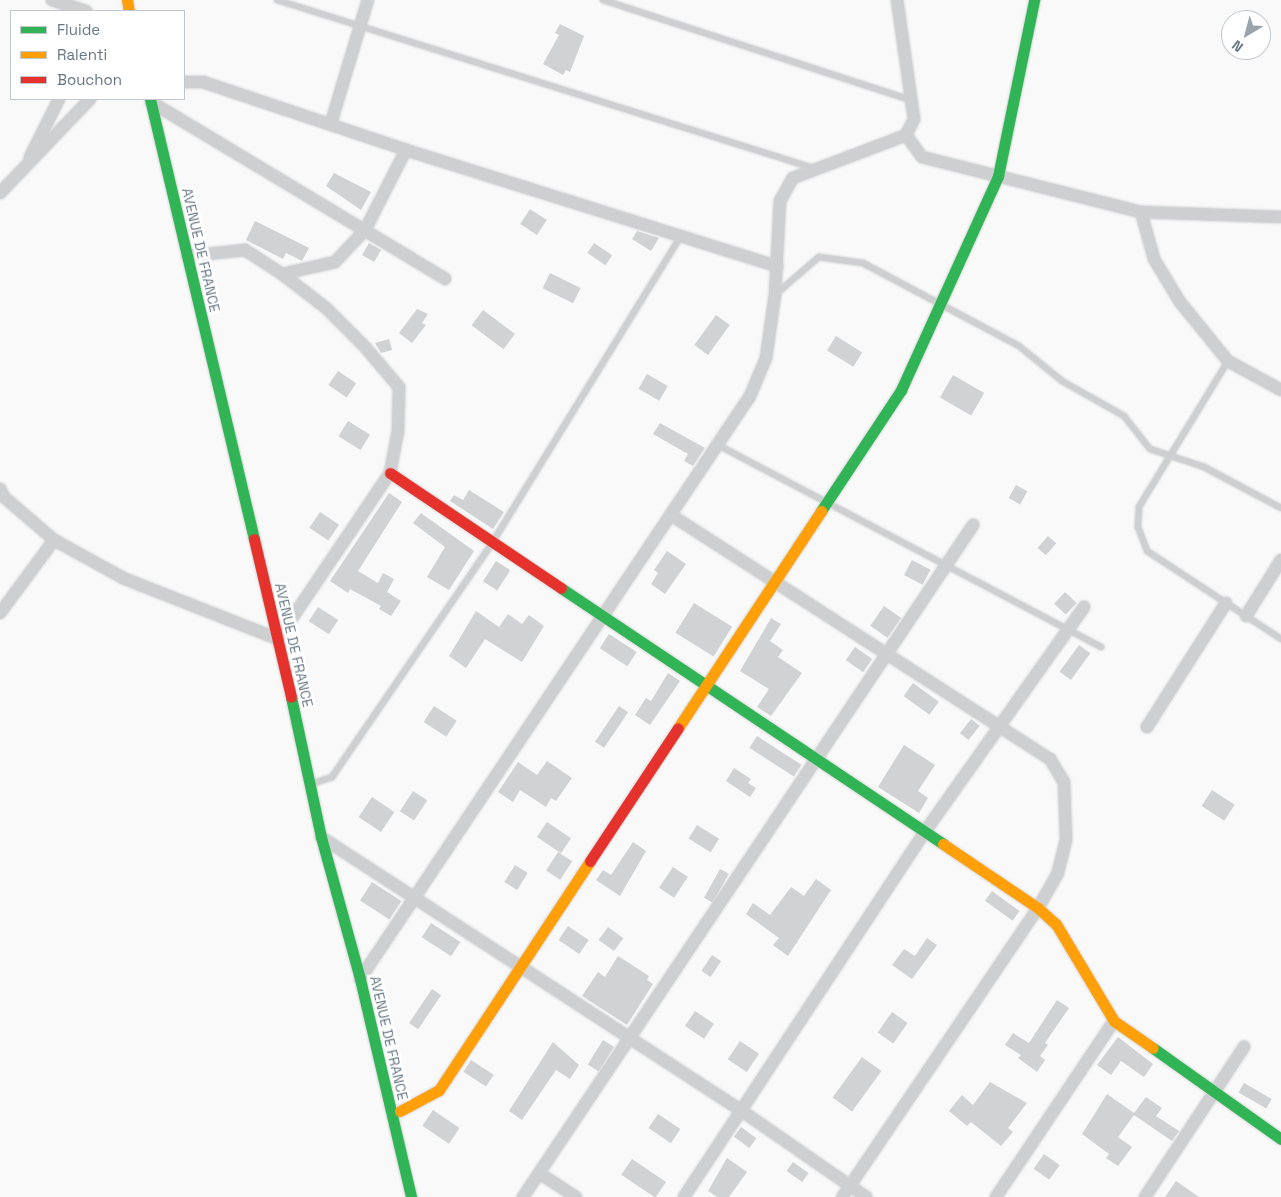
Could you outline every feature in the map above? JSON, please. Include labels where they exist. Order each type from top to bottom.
[{"type":"street","points":[[52,0],[80,8]]},
{"type":"street","points":[[331,123],[368,0]]},
{"type":"street","points":[[360,979],[417,898],[750,396],[766,358],[775,295],[780,201],[793,178],[906,136],[914,118],[897,0]]},
{"type":"street","points":[[400,1111],[440,1090],[901,390],[998,176],[1034,0]]},
{"type":"street","points":[[185,82],[203,82],[331,123],[406,150],[776,266]]},
{"type":"street","points":[[23,170],[58,100]]},
{"type":"street","points":[[0,193],[89,100]]},
{"type":"street","points":[[151,100],[446,279]]},
{"type":"street","name":"AVENUE DE FRANCE","points":[[151,100],[278,639],[321,837],[360,979],[411,1197]]},
{"type":"street","points":[[906,136],[922,157],[1141,212],[1281,218]]},
{"type":"street","points":[[282,274],[335,262],[365,230],[406,150]]},
{"type":"street","points":[[1141,212],[1154,258],[1180,302],[1228,361],[1281,390]]},
{"type":"street","points":[[0,489],[4,497],[54,540],[123,578],[278,639],[390,473],[398,431],[399,388],[332,315],[282,274],[244,250],[187,256]]},
{"type":"street","points":[[390,473],[1038,908],[1056,924],[1114,1021],[1281,1139]]},
{"type":"street","points":[[671,515],[1050,759],[1064,782],[1066,840],[1058,873],[1038,908],[842,1197]]},
{"type":"street","points":[[523,1197],[631,1039],[973,525]]},
{"type":"street","points":[[0,613],[54,540]]},
{"type":"street","points":[[1246,616],[1281,560]]},
{"type":"street","points":[[1148,727],[1226,603]]},
{"type":"street","points":[[684,1197],[924,833],[997,726],[1084,607]]},
{"type":"street","points":[[321,837],[742,1111],[866,1197]]},
{"type":"street","points":[[996,1197],[1114,1021]]},
{"type":"street","points":[[1145,1197],[1244,1047]]},
{"type":"street","points":[[539,1173],[576,1197]]},
{"type":"lane","points":[[277,0],[817,170]]},
{"type":"lane","points":[[603,0],[911,100]]},
{"type":"lane","points":[[310,785],[332,777],[492,543],[681,236]]},
{"type":"lane","points":[[775,295],[819,257],[863,263],[1019,346],[1062,381],[1124,416],[1150,449],[1204,467],[1281,508]]},
{"type":"lane","points":[[1228,361],[1139,507],[1138,528],[1147,551],[1281,640]]},
{"type":"lane","points":[[718,444],[1101,647]]},
{"type":"building","points":[[560,24],[584,36],[570,72],[566,70],[563,75],[543,64],[559,35],[555,33]]},
{"type":"building","points":[[334,173],[371,192],[361,210],[326,186]]},
{"type":"building","points":[[530,209],[547,220],[537,235],[520,224]]},
{"type":"building","points":[[255,221],[309,248],[302,261],[286,253],[283,259],[246,240]]},
{"type":"building","points":[[637,231],[659,238],[651,251],[632,239]]},
{"type":"building","points":[[369,243],[381,250],[374,262],[362,255]]},
{"type":"building","points":[[594,243],[612,255],[606,265],[587,253]]},
{"type":"building","points":[[550,273],[581,288],[573,303],[543,288]]},
{"type":"building","points":[[417,309],[428,314],[422,323],[426,325],[412,343],[399,333]]},
{"type":"building","points":[[483,310],[515,334],[504,349],[472,325]]},
{"type":"building","points":[[716,315],[730,325],[708,355],[694,345]]},
{"type":"building","points":[[836,336],[862,352],[853,367],[827,350]]},
{"type":"building","points":[[389,339],[392,350],[381,353],[375,343]]},
{"type":"building","points":[[338,371],[356,383],[347,397],[328,385]]},
{"type":"building","points":[[647,374],[668,386],[659,401],[638,389]]},
{"type":"building","points":[[953,375],[984,393],[971,416],[940,398]]},
{"type":"building","points":[[348,421],[370,435],[361,450],[338,436]]},
{"type":"building","points":[[660,423],[705,448],[693,466],[684,461],[688,454],[653,434]]},
{"type":"building","points":[[1016,485],[1027,491],[1020,504],[1009,498]]},
{"type":"building","points":[[469,490],[504,512],[493,529],[450,501],[454,495],[463,500]]},
{"type":"building","points":[[389,493],[402,502],[358,571],[378,583],[383,573],[394,579],[387,592],[401,601],[391,616],[379,609],[381,606],[350,589],[348,593],[330,581]]},
{"type":"building","points":[[320,512],[339,525],[328,541],[309,528]]},
{"type":"building","points":[[421,513],[474,551],[449,590],[427,577],[445,547],[413,523]]},
{"type":"building","points":[[1048,536],[1056,543],[1046,555],[1038,548]]},
{"type":"building","points":[[667,551],[686,564],[665,594],[651,584],[658,573],[654,570]]},
{"type":"building","points":[[912,560],[931,570],[923,585],[904,575]]},
{"type":"building","points":[[496,561],[510,570],[497,590],[483,581]]},
{"type":"building","points":[[1065,592],[1077,603],[1066,615],[1054,604]]},
{"type":"building","points":[[694,603],[732,627],[714,657],[675,633]]},
{"type":"building","points":[[884,606],[901,618],[887,638],[870,626]]},
{"type":"building","points":[[318,607],[338,620],[329,634],[309,621]]},
{"type":"building","points":[[476,611],[499,627],[508,614],[522,624],[529,615],[544,626],[522,662],[485,639],[466,668],[449,656]]},
{"type":"building","points":[[771,618],[781,624],[770,641],[783,650],[778,657],[802,673],[771,716],[757,707],[769,689],[740,671]]},
{"type":"building","points":[[609,634],[637,652],[627,666],[600,648]]},
{"type":"building","points":[[1079,645],[1090,653],[1071,680],[1060,672]]},
{"type":"building","points":[[855,647],[872,659],[863,672],[846,660]]},
{"type":"building","points":[[668,673],[680,681],[650,725],[635,715],[646,698],[651,701]]},
{"type":"building","points":[[913,683],[939,702],[929,715],[904,696]]},
{"type":"building","points":[[434,706],[457,721],[446,737],[424,722]]},
{"type":"building","points":[[619,706],[628,712],[604,748],[595,742]]},
{"type":"building","points":[[971,719],[980,726],[969,740],[960,733]]},
{"type":"building","points":[[757,736],[801,765],[794,777],[749,748]]},
{"type":"building","points":[[904,745],[935,765],[918,791],[928,798],[919,813],[878,787]]},
{"type":"building","points":[[547,761],[572,778],[556,801],[551,798],[546,807],[520,790],[513,802],[498,792],[518,762],[537,775]]},
{"type":"building","points":[[734,768],[751,779],[748,783],[756,788],[750,797],[726,781]]},
{"type":"building","points":[[1212,790],[1235,805],[1224,821],[1202,806]]},
{"type":"building","points":[[413,791],[427,800],[414,820],[400,811]]},
{"type":"building","points":[[372,797],[394,812],[381,832],[359,817]]},
{"type":"building","points":[[547,822],[571,838],[561,853],[537,837]]},
{"type":"building","points":[[697,825],[719,839],[711,852],[689,839]]},
{"type":"building","points":[[633,842],[646,851],[620,896],[596,880],[603,870],[611,875]]},
{"type":"building","points":[[558,852],[572,861],[560,880],[546,870]]},
{"type":"building","points":[[515,865],[528,873],[517,890],[504,882]]},
{"type":"building","points":[[673,867],[688,877],[674,898],[659,888]]},
{"type":"building","points":[[720,869],[729,874],[713,903],[704,898]]},
{"type":"building","points":[[816,879],[831,890],[788,956],[773,945],[779,938],[746,914],[753,903],[770,915],[791,887],[804,896]]},
{"type":"building","points":[[372,882],[401,901],[389,920],[360,900]]},
{"type":"building","points":[[992,891],[1020,911],[1012,921],[985,901]]},
{"type":"building","points":[[431,923],[460,942],[451,956],[422,937]]},
{"type":"building","points":[[568,926],[589,940],[579,954],[558,940]]},
{"type":"building","points":[[608,927],[623,938],[614,951],[599,940]]},
{"type":"building","points":[[927,938],[937,945],[912,979],[892,965],[904,949],[915,956]]},
{"type":"building","points":[[712,955],[721,961],[710,977],[701,971]]},
{"type":"building","points":[[618,956],[649,976],[647,980],[653,984],[627,1025],[582,996],[598,972],[605,977]]},
{"type":"building","points":[[432,989],[441,995],[418,1029],[409,1023]]},
{"type":"building","points":[[1057,1000],[1069,1008],[1045,1043],[1048,1045],[1040,1056],[1045,1060],[1037,1072],[1018,1058],[1021,1055],[1005,1045],[1013,1033],[1029,1043]]},
{"type":"building","points":[[695,1011],[714,1024],[704,1039],[685,1026]]},
{"type":"building","points":[[892,1012],[908,1023],[893,1043],[878,1032]]},
{"type":"building","points":[[1118,1037],[1153,1064],[1144,1077],[1121,1061],[1111,1075],[1097,1065]]},
{"type":"building","points":[[603,1040],[614,1047],[599,1071],[588,1065]]},
{"type":"building","points":[[740,1041],[759,1054],[747,1072],[728,1059]]},
{"type":"building","points":[[553,1042],[579,1065],[570,1079],[556,1070],[522,1120],[509,1111]]},
{"type":"building","points":[[862,1057],[881,1071],[852,1112],[833,1097]]},
{"type":"building","points":[[471,1060],[494,1075],[486,1086],[463,1072]]},
{"type":"building","points":[[990,1082],[1027,1103],[1008,1128],[1013,1132],[1001,1146],[971,1122],[967,1126],[949,1111],[962,1095],[973,1105]]},
{"type":"building","points":[[1244,1083],[1272,1099],[1266,1109],[1238,1093]]},
{"type":"building","points":[[1107,1094],[1134,1113],[1146,1097],[1162,1108],[1156,1116],[1179,1131],[1172,1141],[1134,1115],[1118,1137],[1132,1147],[1118,1166],[1106,1158],[1109,1154],[1082,1134]]},
{"type":"building","points":[[433,1110],[460,1128],[449,1144],[422,1126]]},
{"type":"building","points":[[658,1114],[680,1129],[671,1143],[648,1128]]},
{"type":"building","points":[[741,1127],[756,1138],[749,1148],[734,1137]]},
{"type":"building","points":[[1044,1154],[1060,1165],[1049,1180],[1034,1169]]},
{"type":"building","points":[[727,1158],[747,1172],[729,1197],[717,1197],[708,1191]]},
{"type":"building","points":[[632,1159],[666,1182],[654,1197],[621,1175]]},
{"type":"building","points":[[793,1162],[809,1173],[802,1182],[787,1171]]},
{"type":"building","points":[[1176,1181],[1199,1197],[1165,1197]]},
{"type":"traffic: fast","points":[[821,511],[901,390],[998,176],[1034,0]]},
{"type":"traffic: fast","points":[[150,100],[254,539]]},
{"type":"traffic: fast","points":[[561,588],[943,844]]},
{"type":"traffic: fast","points":[[291,697],[321,837],[360,979],[411,1197]]},
{"type":"traffic: fast","points":[[1153,1048],[1281,1139]]},
{"type":"traffic: slow","points":[[127,0],[129,10]]},
{"type":"traffic: slow","points":[[678,728],[821,511]]},
{"type":"traffic: slow","points":[[943,844],[1038,908],[1056,924],[1114,1021],[1153,1048]]},
{"type":"traffic: slow","points":[[400,1111],[439,1090],[590,861]]},
{"type":"traffic: jam","points":[[390,473],[561,588]]},
{"type":"traffic: jam","points":[[254,539],[291,697]]},
{"type":"traffic: jam","points":[[590,861],[678,728]]}]
